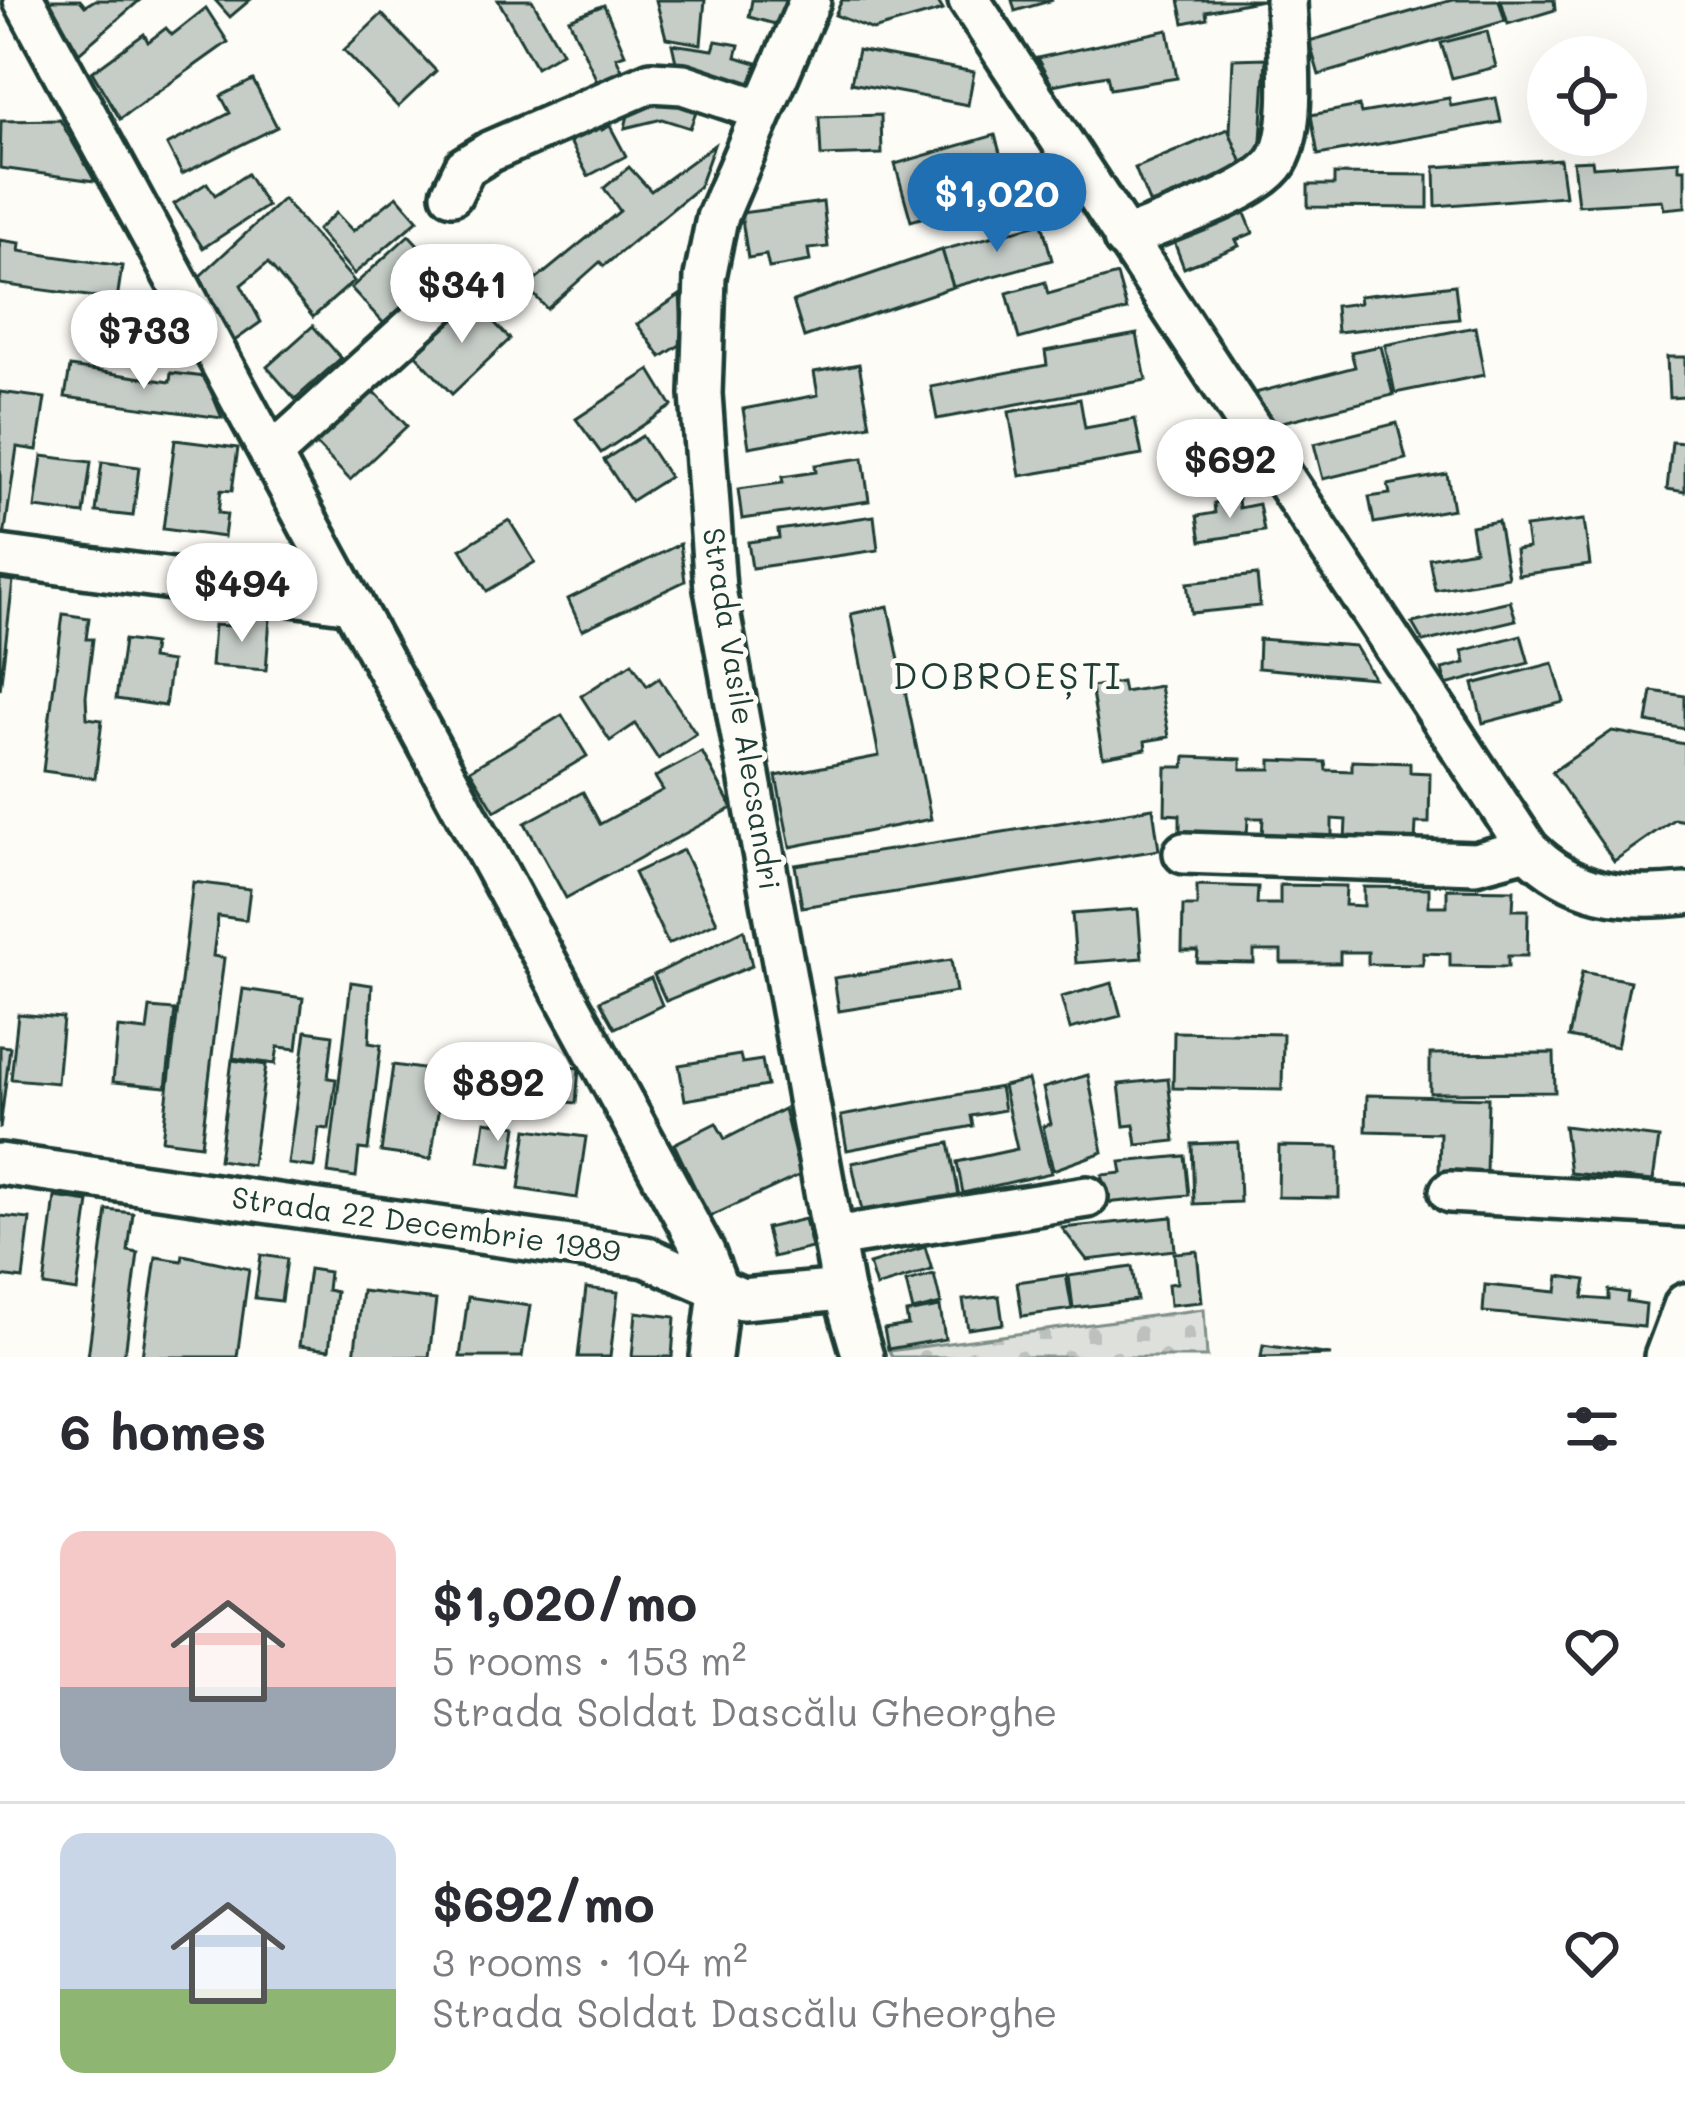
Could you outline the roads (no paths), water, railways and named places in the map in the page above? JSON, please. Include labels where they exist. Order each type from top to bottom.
[{"type":"street","points":[[24,0],[692,1227],[718,1291],[711,1357]]},
{"type":"street","name":"Strada Vasile Alecsandri","points":[[811,0],[717,218],[705,277],[701,394],[715,589],[843,1290],[863,1357]]},
{"type":"street","points":[[969,0],[1528,849],[1567,881],[1593,891],[1640,898],[1685,894]]},
{"type":"street","points":[[1124,239],[1251,182],[1275,164],[1286,139],[1286,0]]},
{"type":"street","points":[[452,194],[465,167],[491,152],[652,82],[696,87],[761,110]]},
{"type":"street","points":[[272,455],[467,278]]},
{"type":"street","points":[[0,556],[352,603]]},
{"type":"street","points":[[1184,854],[1474,862],[1528,849]]},
{"type":"street","name":"Strada 22 Decembrie 1989","points":[[0,1164],[646,1257],[718,1291],[761,1301],[843,1290]]},
{"type":"street","points":[[1450,1192],[1685,1206]]},
{"type":"street","points":[[834,1237],[1087,1197]]},
{"type":"street","points":[[1665,1357],[1685,1304]]},
{"type":"district","name":"DOBROEȘTI","points":[[1008,676]]}]
